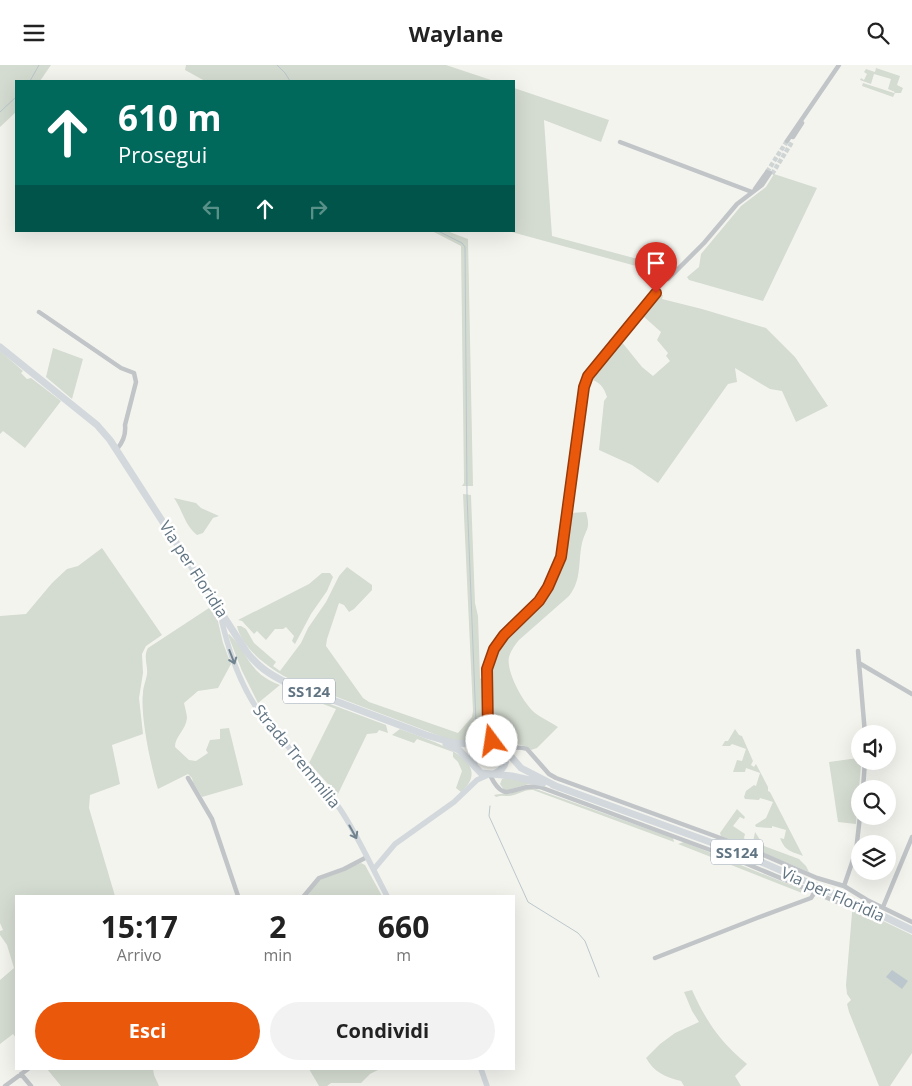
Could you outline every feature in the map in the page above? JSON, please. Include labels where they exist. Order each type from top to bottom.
[{"type":"main road","name":"Via per Floridia","points":[[0,347],[97,425],[117,449],[251,658],[268,674],[426,735]]},
{"type":"main road","name":"Strada Tremmilia","points":[[220,610],[227,642],[239,675],[252,700],[265,720],[342,812],[374,869],[386,895]]},
{"type":"main road","points":[[426,735],[453,743],[466,744],[489,741],[500,745],[508,758],[516,764],[558,787]]},
{"type":"main road","points":[[426,735],[459,750],[481,773],[521,777],[558,787]]},
{"type":"main road","points":[[472,785],[475,766],[473,752],[482,743]]},
{"type":"main road","points":[[374,869],[396,844],[454,802],[477,780],[502,769],[508,758]]},
{"type":"main road","name":"Via per Floridia","points":[[558,787],[743,854],[912,930]]},
{"type":"main road","points":[[481,1070],[487,1086]]},
{"type":"street","points":[[788,141],[839,65]]},
{"type":"street","points":[[620,142],[752,192]]},
{"type":"street","points":[[667,278],[682,261],[698,249],[737,204],[761,184],[768,172]]},
{"type":"street","points":[[482,743],[488,731],[487,669],[494,649],[504,635],[539,601],[548,587],[561,557],[584,387],[588,376],[654,293]]},
{"type":"street","points":[[39,312],[121,368],[134,373],[136,382],[122,443],[117,449]]},
{"type":"street","points":[[858,651],[864,725]]},
{"type":"street","points":[[859,663],[912,694]]},
{"type":"street","points":[[488,731],[500,745],[508,748],[518,747],[527,749],[549,774],[556,778],[745,847],[817,878],[844,886],[867,900],[912,922]]},
{"type":"street","points":[[508,758],[518,747]]},
{"type":"street","points":[[490,775],[496,786],[503,792],[531,785],[540,787],[699,845],[849,907]]},
{"type":"street","points":[[188,778],[212,819],[238,895]]},
{"type":"street","points":[[844,886],[856,851],[859,825]]},
{"type":"street","points":[[883,907],[912,837]]},
{"type":"street","points":[[305,895],[320,878],[344,869],[367,857]]},
{"type":"street","points":[[655,958],[811,898],[815,892]]},
{"type":"street","points":[[5,1086],[27,1070]]},
{"type":"street","points":[[21,1074],[31,1086]]},
{"type":"shaded area","points":[[0,65],[51,65],[41,80],[15,80],[15,113],[0,127]]},
{"type":"shaded area","points":[[186,65],[446,65],[491,80],[203,80],[185,70]]},
{"type":"shaded area","points":[[876,68],[900,76],[897,85],[903,88],[901,93],[895,93],[893,97],[862,86],[863,83],[895,92],[888,89],[891,79],[874,74],[871,84],[860,80],[861,78],[864,80],[867,74],[864,72],[866,69],[875,72]]},
{"type":"shaded area","points":[[515,88],[609,120],[601,142],[544,120],[552,236],[660,265],[658,272],[512,232],[515,232]]},
{"type":"shaded area","points":[[774,174],[817,188],[763,301],[689,280],[687,277],[699,267],[701,254],[741,206],[766,187]]},
{"type":"shaded area","points":[[434,232],[450,232],[468,239],[473,486],[462,486],[464,483],[461,246]]},
{"type":"shaded area","points":[[663,295],[662,299],[766,328],[795,357],[828,406],[796,422],[782,391],[770,389],[735,368],[737,382],[728,384],[658,483],[632,465],[599,450],[604,401],[607,397],[601,385],[589,379],[621,341],[642,367],[653,376],[670,361],[666,356],[668,353],[657,340],[661,332],[643,316]]},
{"type":"shaded area","points":[[53,348],[83,359],[72,399],[46,377]]},
{"type":"shaded area","points":[[0,351],[23,371],[21,373],[27,379],[31,378],[61,401],[25,448],[3,431],[0,434]]},
{"type":"shaded area","points":[[463,494],[471,495],[475,603],[478,616],[480,678],[483,680],[485,718],[479,722],[481,727],[485,726],[482,736],[478,739],[474,741],[453,741],[292,680],[275,671],[258,658],[245,643],[237,626],[246,629],[254,643],[276,662],[273,666],[280,671],[301,643],[308,628],[326,602],[339,576],[347,567],[372,585],[372,590],[349,612],[344,605],[339,603],[326,646],[363,698],[369,702],[458,733],[472,717],[473,711]]},
{"type":"shaded area","points":[[174,498],[196,503],[201,508],[219,516],[213,518],[203,533],[197,535],[189,527]]},
{"type":"shaded area","points":[[586,512],[588,526],[582,543],[578,577],[573,590],[569,596],[519,640],[509,657],[510,671],[516,687],[525,702],[540,717],[558,727],[537,748],[531,750],[522,745],[497,739],[491,732],[489,696],[494,658],[502,641],[513,628],[531,613],[552,587],[563,560],[570,513]]},
{"type":"shaded area","points":[[102,548],[162,635],[146,646],[142,654],[143,673],[139,698],[143,734],[112,745],[120,784],[90,795],[89,808],[115,895],[15,895],[15,1037],[13,1034],[0,1044],[0,980],[14,968],[7,945],[0,935],[0,931],[3,930],[0,923],[0,616],[26,614],[52,583],[67,569],[78,566]]},
{"type":"shaded area","points":[[322,573],[330,573],[333,577],[327,591],[311,614],[295,644],[292,641],[294,636],[286,627],[275,629],[266,640],[257,631],[254,634],[242,621],[238,620],[309,584]]},
{"type":"shaded area","points":[[209,608],[216,613],[223,643],[231,664],[218,688],[198,691],[184,703],[187,716],[186,722],[175,743],[175,747],[189,760],[196,761],[208,753],[206,750],[210,740],[220,739],[220,729],[229,728],[243,785],[202,797],[188,774],[158,789],[152,768],[142,703],[143,688],[147,674],[146,658],[148,648]]},
{"type":"shaded area","points":[[229,634],[261,675],[280,685],[258,703],[242,671]]},
{"type":"shaded area","points":[[322,701],[386,725],[388,733],[379,730],[377,733],[367,734],[337,796],[332,790],[332,785],[329,785],[309,763],[336,709],[323,704]]},
{"type":"shaded area","points":[[400,729],[439,744],[453,751],[464,759],[471,769],[470,780],[461,792],[456,788],[462,771],[458,762],[453,757],[453,752],[417,739],[414,743],[392,735]]},
{"type":"shaded area","points":[[735,729],[742,736],[753,761],[751,765],[754,767],[756,764],[768,787],[768,791],[803,856],[788,850],[784,846],[780,838],[784,839],[786,830],[772,826],[772,828],[756,827],[755,825],[766,818],[773,802],[760,798],[759,800],[745,799],[746,791],[754,785],[756,786],[760,773],[746,768],[745,772],[733,772],[737,760],[742,761],[746,749],[732,744],[730,746],[722,746],[725,741],[728,741]]},
{"type":"shaded area","points":[[851,759],[851,770],[861,770],[860,780],[851,780],[851,823],[838,822],[829,762]]},
{"type":"shaded area","points":[[502,779],[532,783],[504,790],[500,784]]},
{"type":"shaded area","points":[[533,788],[673,838],[674,842],[533,790],[509,796],[496,797],[494,795],[509,794]]},
{"type":"shaded area","points":[[737,809],[745,817],[744,819],[740,817],[733,826],[745,834],[744,838],[746,841],[740,843],[721,836],[720,833]]},
{"type":"shaded area","points":[[755,832],[764,846],[799,859],[809,872],[752,848]]},
{"type":"shaded area","points":[[684,842],[805,891],[802,893],[678,844]]},
{"type":"shaded area","points":[[361,863],[365,865],[381,895],[308,895],[323,877]]},
{"type":"shaded area","points":[[854,907],[912,935],[912,1053],[890,1086],[879,1086],[847,1004],[851,1000],[847,994],[846,985]]},
{"type":"shaded area","points":[[892,970],[908,981],[902,989],[886,977]]},
{"type":"shaded area","points":[[692,990],[703,1012],[721,1039],[747,1064],[735,1076],[741,1086],[684,1086],[681,1081],[665,1076],[656,1070],[646,1058],[675,1033],[699,1022],[684,992]]},
{"type":"shaded area","points":[[48,1070],[153,1070],[159,1086],[61,1086]]},
{"type":"shaded area","points":[[310,1070],[378,1070],[370,1074],[361,1083],[331,1083],[327,1086],[319,1086]]},
{"type":"waterway","points":[[31,80],[39,65]]},
{"type":"waterway","points":[[277,65],[289,80]]},
{"type":"waterway","points":[[0,112],[15,98]]},
{"type":"waterway","points":[[440,232],[462,243],[465,247],[467,495],[476,722]]},
{"type":"waterway","points":[[490,806],[489,816],[528,902],[578,933],[585,941],[599,977]]},
{"type":"tunnel","points":[[767,172],[787,141]]},
{"type":"tunnel","points":[[772,174],[792,142]]},
{"type":"tunnel","points":[[653,293],[666,278]]},
{"type":"route","points":[[492,741],[495,742],[490,737],[488,731],[486,679],[489,661],[494,649],[504,635],[539,601],[548,587],[561,557],[584,387],[588,376],[656,293]]}]
